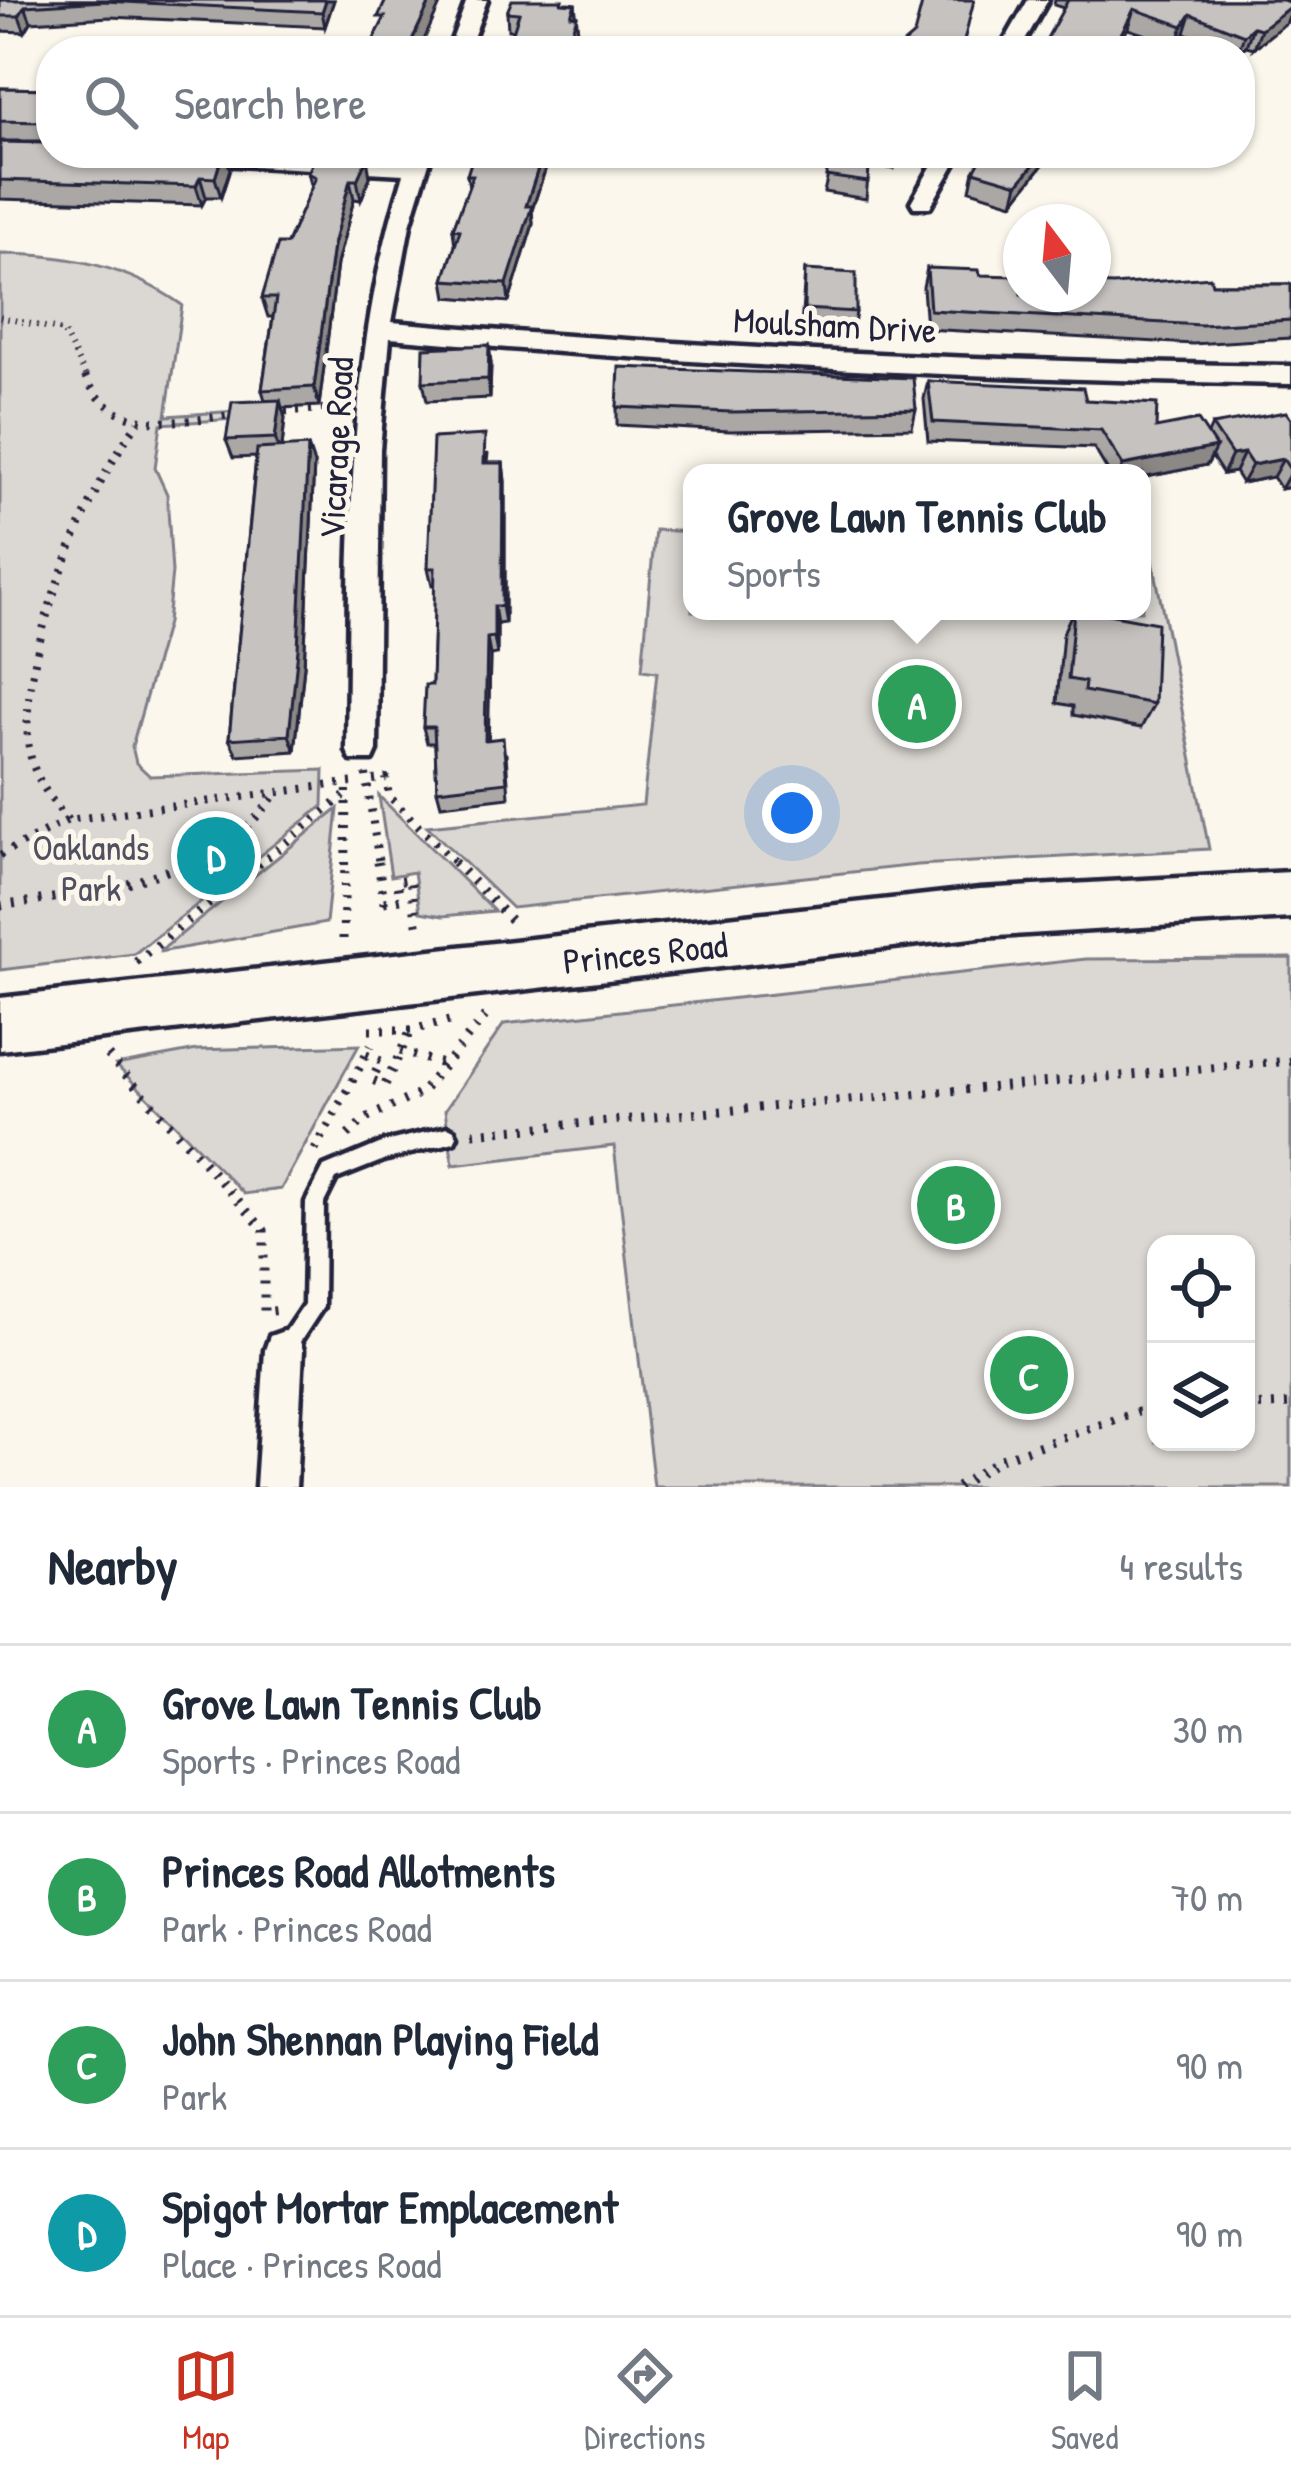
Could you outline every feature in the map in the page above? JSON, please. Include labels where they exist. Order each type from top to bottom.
[{"type":"main road","name":"Princes Road","points":[[0,1024],[980,913],[1291,895]]},
{"type":"street","points":[[464,36],[477,0]]},
{"type":"street","points":[[1018,36],[1038,0]]},
{"type":"street","name":"Vicarage Road","points":[[362,751],[370,406],[377,329],[416,168]]},
{"type":"street","points":[[922,202],[941,168]]},
{"type":"street","name":"Moulsham Drive","points":[[377,329],[640,351],[1079,372],[1291,375]]},
{"type":"street","points":[[276,1487],[284,1349]]},
{"type":"lane","points":[[284,1349],[313,1307],[315,1202],[330,1173],[384,1151],[448,1136]]},
{"type":"path","points":[[0,317],[60,327],[72,340],[83,381],[103,403],[139,422],[370,406]]},
{"type":"path","points":[[68,820],[42,790],[28,741],[35,686],[50,618],[97,488],[115,444],[139,422]]},
{"type":"path","points":[[0,855],[68,820],[276,793],[346,789],[386,778],[389,796],[512,920]]},
{"type":"path","points":[[367,784],[385,906],[400,899],[397,881],[410,879],[418,929]]},
{"type":"path","points":[[343,939],[346,789]]},
{"type":"path","points":[[135,963],[346,789]]},
{"type":"path","points":[[0,905],[94,892],[160,874],[245,833],[266,813],[276,793]]},
{"type":"path","points":[[330,1173],[349,1134],[365,1118],[421,1093],[449,1066],[488,1012]]},
{"type":"path","points":[[366,1055],[381,1061],[372,1080],[385,1084],[410,1030]]},
{"type":"path","points":[[400,1051],[449,1066]]},
{"type":"path","points":[[106,1054],[264,1230],[264,1312],[313,1307]]},
{"type":"path","points":[[448,1136],[1291,1061]]},
{"type":"path","points":[[1255,1406],[1291,1404]]},
{"type":"path","points":[[957,1487],[1000,1459],[1147,1412]]},
{"type":"green space","name":"Oaklands Park","points":[[0,254],[96,265],[140,281],[182,305],[166,416],[281,408],[280,416],[161,424],[155,468],[167,494],[172,572],[167,623],[132,746],[136,763],[150,776],[324,770],[323,806],[134,954],[0,970]]},
{"type":"green space","points":[[655,530],[683,532],[683,620],[1151,620],[1152,556],[1209,849],[918,865],[512,908],[427,826],[643,805],[657,672],[642,670]]},
{"type":"green space","points":[[379,796],[494,911],[443,916],[420,912],[414,872],[391,876]]},
{"type":"green space","points":[[338,809],[326,923],[159,952]]},
{"type":"green space","points":[[1291,958],[1291,1487],[654,1487],[614,1146],[453,1165],[445,1110],[504,1024],[1086,959]]},
{"type":"green space","points":[[359,1045],[281,1189],[244,1194],[116,1065],[197,1050]]},
{"type":"building","points":[[0,0],[326,0],[322,12],[104,1],[25,6],[19,16],[0,16]]},
{"type":"building","points":[[386,0],[431,0],[414,36],[376,36],[385,17],[378,17]]},
{"type":"building","points":[[512,0],[562,0],[575,4],[571,15],[577,16],[570,36],[512,36],[519,13],[507,12]]},
{"type":"building","points":[[923,0],[974,0],[965,36],[914,35]]},
{"type":"building","points":[[1068,0],[1291,3],[1261,29],[1253,27],[1244,35],[1191,14],[1183,26],[1134,9],[1120,36],[1048,36]]},
{"type":"building","points":[[0,88],[36,89],[36,122],[0,121]]},
{"type":"building","points":[[0,142],[36,143],[36,168],[218,168],[215,178],[200,177],[196,186],[0,180]]},
{"type":"building","points":[[310,168],[362,168],[357,180],[350,180],[333,245],[314,387],[262,390],[276,298],[262,298],[278,244],[287,244],[316,177],[308,173]]},
{"type":"building","points":[[469,168],[538,168],[526,206],[532,206],[507,284],[444,280],[460,230],[453,229],[473,175],[467,175]]},
{"type":"building","points":[[828,168],[869,168],[868,182],[826,176]]},
{"type":"building","points":[[976,168],[1031,168],[1018,184]]},
{"type":"building","points":[[927,268],[1003,276],[1003,312],[1111,312],[1111,285],[1210,277],[1212,284],[1291,284],[1291,320],[1201,325],[930,310]]},
{"type":"building","points":[[805,270],[856,273],[856,312],[804,309]]},
{"type":"building","points":[[489,345],[488,379],[423,382],[424,348]]},
{"type":"building","points":[[619,367],[913,378],[916,409],[731,412],[617,407]]},
{"type":"building","points":[[928,381],[1083,388],[1086,400],[1157,404],[1156,428],[1198,420],[1216,447],[1122,464],[1101,430],[933,422]]},
{"type":"building","points":[[280,400],[275,438],[226,440],[232,402]]},
{"type":"building","points":[[1286,412],[1291,419],[1291,471],[1283,459],[1252,465],[1244,453],[1232,455],[1212,425]]},
{"type":"building","points":[[485,435],[484,463],[503,463],[502,606],[494,606],[494,637],[487,638],[485,740],[503,738],[507,782],[437,790],[434,727],[423,727],[425,685],[432,685],[435,568],[428,568],[433,438]]},
{"type":"building","points":[[308,446],[289,735],[229,739],[257,449]]},
{"type":"building","points":[[1073,620],[1157,623],[1154,704],[1084,691],[1085,682],[1068,679]]},
{"type":"place","name":"Grove Lawn Tennis Club","points":[[917,704]]},
{"type":"place","name":"Spigot Mortar Emplacement","points":[[216,856]]},
{"type":"place","name":"Princes Road Allotments","points":[[956,1205]]},
{"type":"place","name":"John Shennan Playing Field","points":[[1029,1375]]}]
